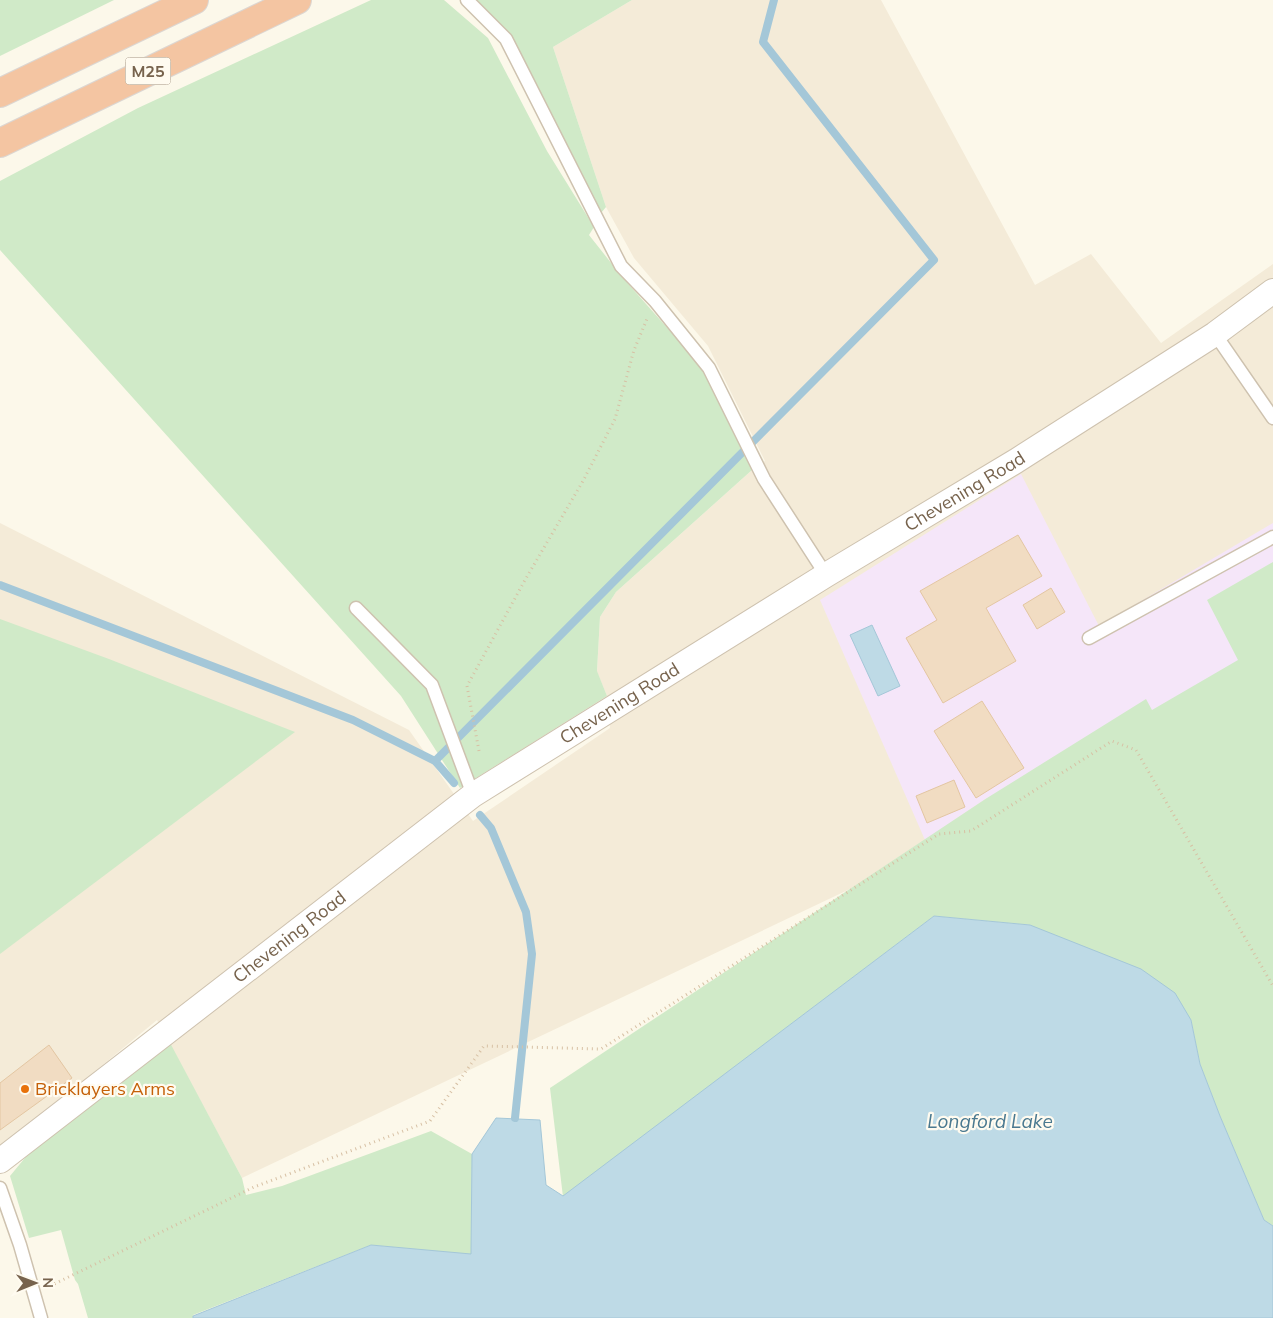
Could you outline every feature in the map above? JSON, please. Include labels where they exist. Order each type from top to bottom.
[{"type":"highway","name":"M25","points":[[0,93],[194,0]]},
{"type":"highway","name":"M25","points":[[0,143],[297,0]]},
{"type":"street","name":"Chevening Road","points":[[0,1161],[473,794],[826,575],[1016,461],[1215,334],[1273,291]]},
{"type":"lane","points":[[467,0],[506,39],[621,266],[655,300],[709,368],[764,479],[826,575]]},
{"type":"lane","points":[[1215,334],[1273,418]]},
{"type":"lane","points":[[1089,638],[1273,537]]},
{"type":"lane","points":[[356,608],[432,685],[473,794]]},
{"type":"lane","points":[[0,1188],[20,1245],[40,1318]]},
{"type":"path","points":[[477,740],[467,686],[524,580],[583,480],[615,419],[634,350],[655,300]]},
{"type":"path","points":[[34,1294],[254,1187],[430,1121],[484,1046],[600,1049],[939,834],[971,831],[1112,741],[1136,750],[1273,986]]},
{"type":"shaded area","points":[[632,0],[881,0],[1035,285],[1091,254],[1161,343],[1273,264],[1273,688],[242,1178],[157,1020],[0,1150],[0,523],[409,730],[473,821],[610,728],[607,696],[597,672],[600,617],[616,592],[752,470],[765,461],[708,346],[634,258],[606,207],[553,47]]},
{"type":"shaded area","points":[[1021,474],[1099,626],[1273,523],[1273,938],[987,798],[925,840],[820,600]]},
{"type":"green space","points":[[0,0],[114,0],[0,56]]},
{"type":"green space","points":[[371,0],[444,0],[488,38],[547,151],[594,227],[589,235],[623,278],[702,367],[752,470],[616,592],[600,617],[597,671],[607,696],[460,788],[401,696],[0,250],[0,181],[138,108]]},
{"type":"green space","points":[[475,0],[632,0],[553,47],[606,207],[601,213],[510,37]]},
{"type":"green space","points":[[1273,562],[1273,1226],[1264,1220],[1220,1116],[1200,1064],[1191,1020],[1030,925],[934,916],[563,1197],[550,1088],[987,798],[1146,699],[1152,710],[1238,660],[1207,600]]},
{"type":"green space","points":[[0,619],[109,659],[295,732],[0,954]]},
{"type":"green space","points":[[168,1039],[242,1178],[246,1195],[282,1186],[431,1131],[472,1154],[471,1255],[371,1245],[193,1315],[193,1318],[88,1318],[61,1230],[29,1238],[10,1176],[29,1153]]},
{"type":"water","points":[[872,625],[900,686],[878,696],[850,635]]},
{"type":"water","name":"Longford Lake","points":[[934,916],[1030,925],[1141,969],[1175,993],[1191,1020],[1200,1064],[1220,1116],[1264,1220],[1273,1226],[1273,1318],[193,1318],[193,1316],[371,1245],[471,1254],[472,1154],[496,1118],[540,1120],[546,1185],[563,1196]]},
{"type":"building","points":[[1018,535],[1042,576],[986,608],[1016,661],[943,703],[906,638],[937,620],[920,591]]},
{"type":"building","points":[[1051,588],[1065,612],[1037,629],[1023,605]]},
{"type":"building","points":[[982,701],[1024,768],[976,798],[934,731]]},
{"type":"building","points":[[954,780],[965,807],[927,823],[916,796]]},
{"type":"building","points":[[49,1045],[72,1078],[0,1130],[0,1083]]},
{"type":"waterway","points":[[435,761],[934,260],[763,42],[774,0]]},
{"type":"waterway","points":[[0,585],[353,720],[435,761],[454,783]]},
{"type":"waterway","points":[[480,815],[491,828],[526,912],[532,954],[515,1118]]},
{"type":"place","name":"Bricklayers Arms","points":[[25,1089]]}]
